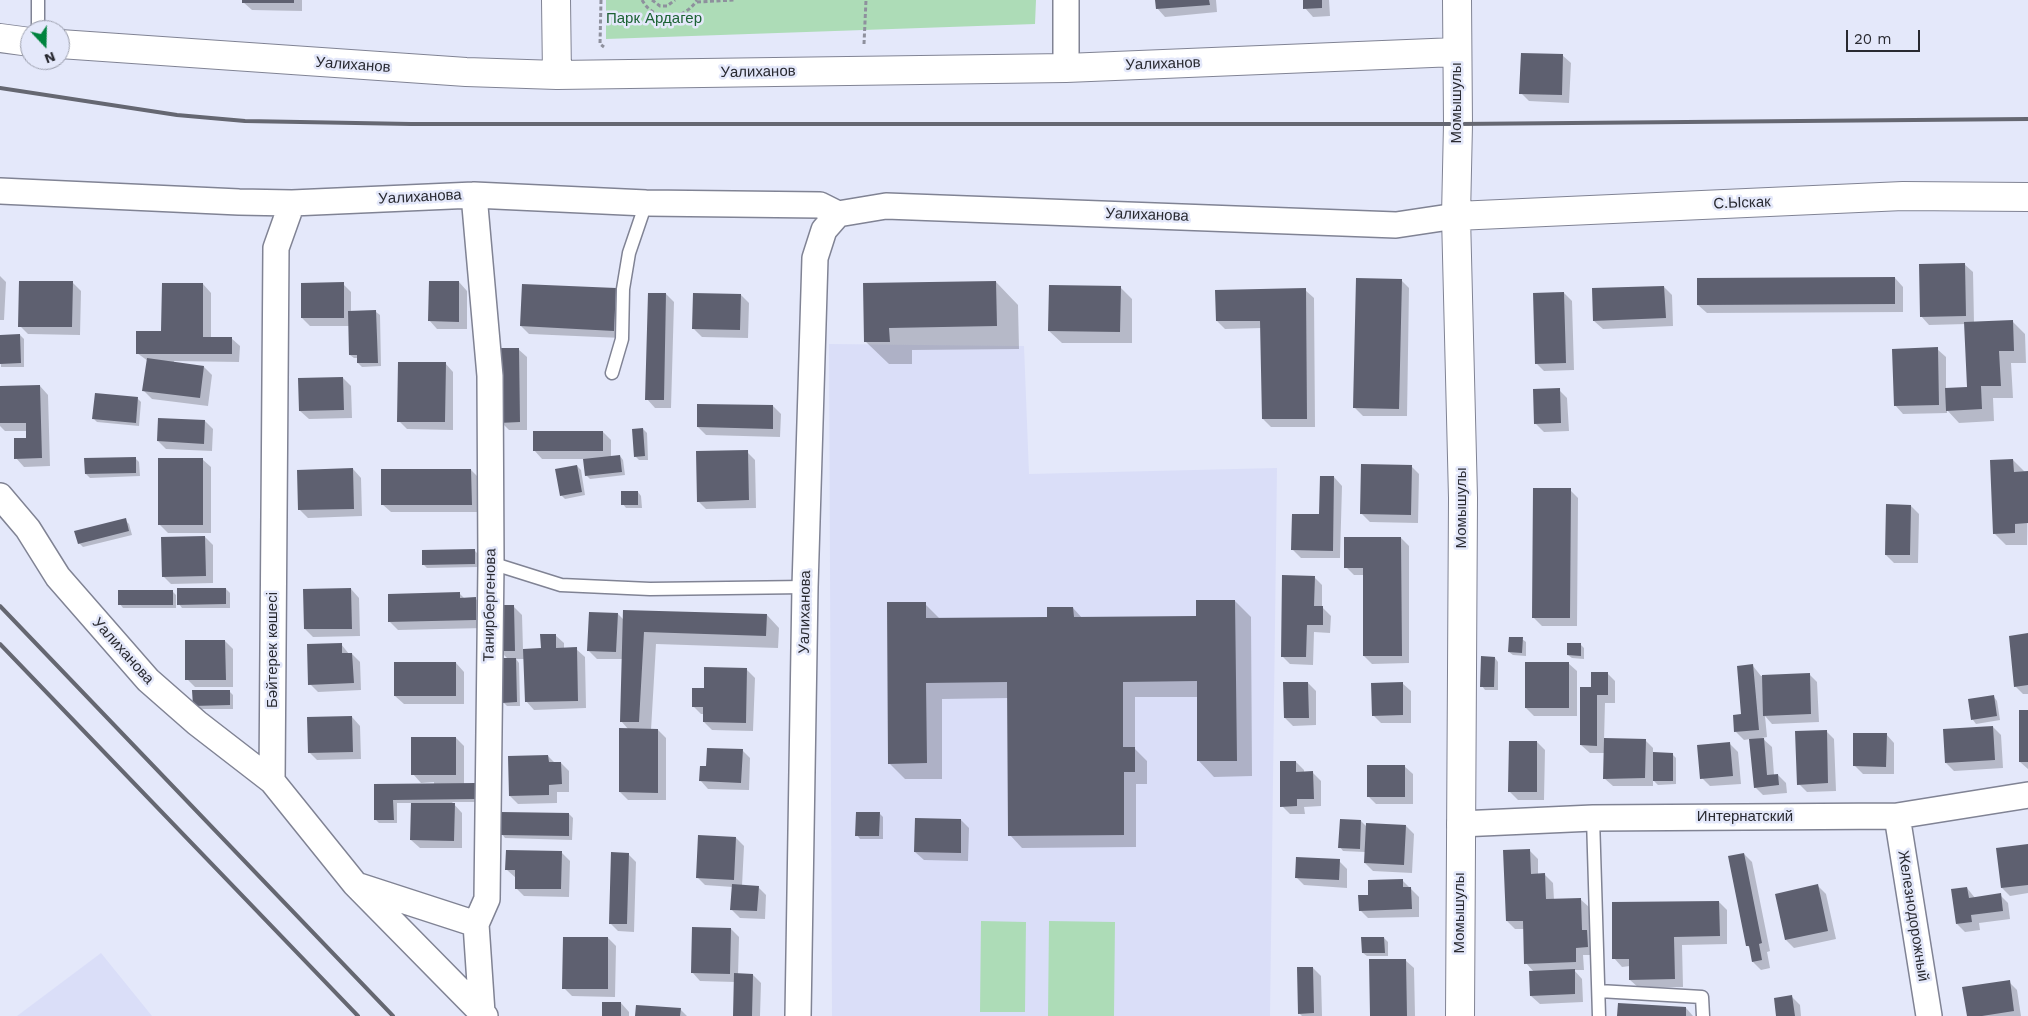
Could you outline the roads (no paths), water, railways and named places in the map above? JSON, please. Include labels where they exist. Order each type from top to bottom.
[{"type":"street","points":[[556,0],[556,75]]},
{"type":"street","points":[[1066,0],[1066,68]]},
{"type":"street","name":"Момышулы","points":[[1457,0],[1458,124],[1456,216],[1463,498],[1460,1016]]},
{"type":"street","points":[[0,38],[20,41]]},
{"type":"street","name":"Уалиханов","points":[[70,45],[466,72],[556,75],[1066,68],[1456,52]]},
{"type":"street","name":"Уалиханова","points":[[0,191],[292,203],[474,195],[646,203],[820,205],[838,214],[886,206],[1396,225],[1456,216]]},
{"type":"street","name":"Танирбергенова","points":[[474,195],[490,376],[491,563],[487,899],[476,924],[484,1014]]},
{"type":"street","name":"С.Ыскак","points":[[1456,216],[1903,196],[2028,197]]},
{"type":"street","name":"Бәйтерек көшесі","points":[[272,781],[276,248],[292,203]]},
{"type":"street","name":"Уалиханова","points":[[798,1016],[805,587],[815,258],[824,230],[838,214]]},
{"type":"street","name":"Уалиханова","points":[[0,496],[28,529],[58,577],[148,680],[197,723],[272,781]]},
{"type":"street","points":[[272,781],[355,884],[484,1014]]},
{"type":"street","name":"Интернатский","points":[[1460,824],[1592,818],[1897,816],[2028,795]]},
{"type":"street","name":"Железнодорожный","points":[[1897,816],[1929,1016]]},
{"type":"street","points":[[355,884],[476,924]]},
{"type":"lane","points":[[38,0],[38,20]]},
{"type":"lane","points":[[612,373],[622,339],[624,289],[629,254],[646,203]]},
{"type":"lane","points":[[491,563],[562,585],[650,589],[805,587]]},
{"type":"lane","points":[[1592,818],[1599,1016]]},
{"type":"lane","points":[[1599,991],[1702,997],[1703,1016]]},
{"type":"railway","points":[[0,88],[177,115],[245,121],[411,124],[1458,124],[2028,119]]},
{"type":"railway","points":[[0,606],[393,1016]]},
{"type":"railway","points":[[0,644],[358,1016]]},
{"type":"park label","name":"Парк Ардагер","points":[[654,19]]}]
